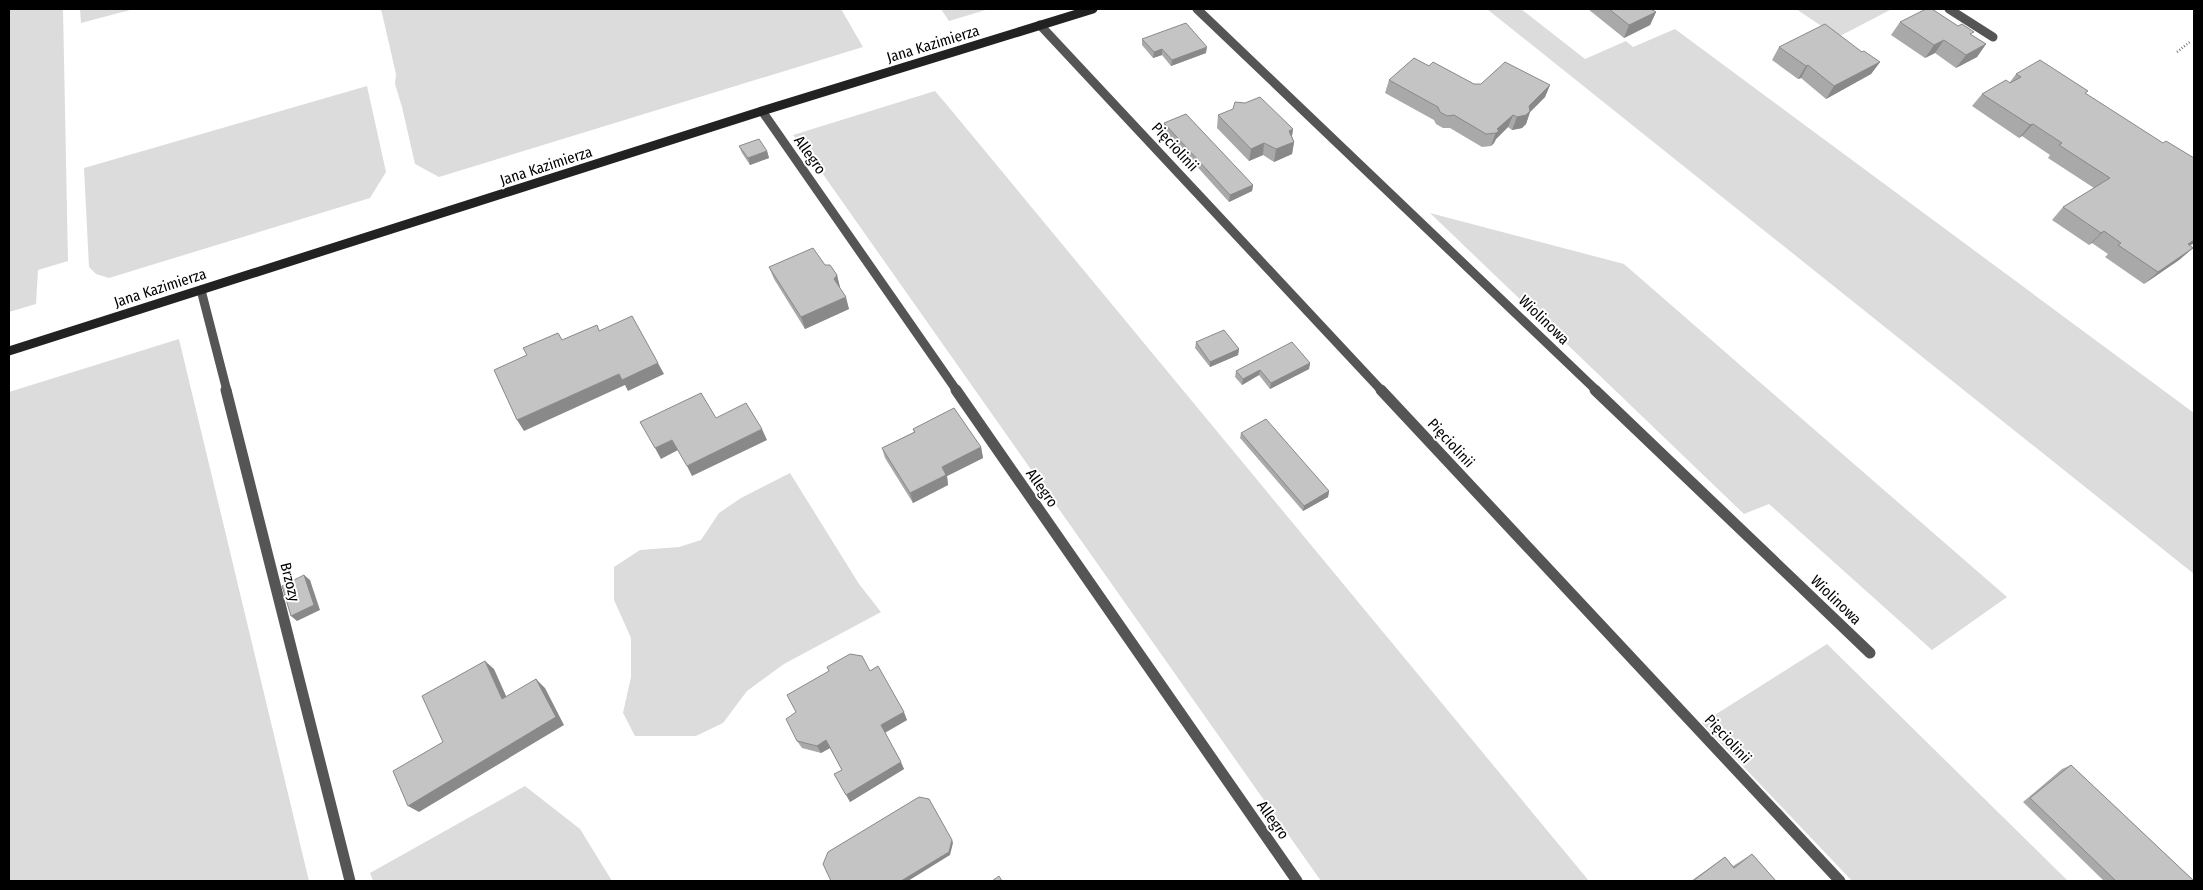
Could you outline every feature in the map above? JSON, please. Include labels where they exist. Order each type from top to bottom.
[{"type":"main road","name":"Jana Kazimierza","points":[[9,351],[762,111],[1093,9]]},
{"type":"street","name":"Wiolinowa","points":[[1197,9],[1870,653]]},
{"type":"street","points":[[1949,9],[1993,37]]},
{"type":"street","name":"Pięciolinii","points":[[1040,25],[1840,881]]},
{"type":"street","name":"Allegro","points":[[762,111],[1297,881]]},
{"type":"street","name":"Brzozy","points":[[201,290],[350,881]]},
{"type":"path","points":[[2177,52],[2191,41]]},
{"type":"shaded area","points":[[9,9],[63,9],[68,261],[38,270],[36,304],[9,312]]},
{"type":"shaded area","points":[[80,9],[134,9],[81,23]]},
{"type":"shaded area","points":[[381,9],[841,9],[863,47],[439,177],[415,164],[395,84],[396,74]]},
{"type":"shaded area","points":[[941,9],[989,9],[949,21]]},
{"type":"shaded area","points":[[1487,9],[1521,9],[1585,59],[1626,41],[1633,47],[1675,29],[2194,413],[2194,574]]},
{"type":"shaded area","points":[[1796,9],[1892,9],[1838,37]]},
{"type":"shaded area","points":[[367,86],[386,172],[370,198],[109,278],[96,274],[89,267],[84,168]]},
{"type":"shaded area","points":[[935,91],[1589,881],[1321,881],[808,153],[793,135]]},
{"type":"shaded area","points":[[1430,213],[1624,264],[2007,597],[1932,650],[1769,504],[1744,514]]},
{"type":"shaded area","points":[[179,339],[309,881],[9,881],[9,392]]},
{"type":"shaded area","points":[[790,473],[859,584],[881,612],[784,664],[747,691],[723,723],[696,736],[635,736],[623,713],[631,677],[631,638],[614,600],[614,567],[640,550],[679,547],[701,540],[719,513],[741,498]]},
{"type":"shaded area","points":[[1827,644],[2068,881],[1852,881],[1702,723]]},
{"type":"shaded area","points":[[525,786],[580,829],[612,881],[373,881],[370,873]]},
{"type":"building","points":[[1609,9],[1651,9],[1656,12],[1629,25]]},
{"type":"building","points":[[1926,9],[1932,9],[1958,26],[1962,24],[1974,32],[1970,34],[1986,44],[1966,55],[1944,40],[1934,45],[1900,22]]},
{"type":"building","points":[[1186,23],[1207,47],[1172,60],[1162,49],[1154,52],[1142,39]]},
{"type":"building","points":[[1825,24],[1862,52],[1864,51],[1880,62],[1834,86],[1808,65],[1806,66],[1779,47]]},
{"type":"building","points":[[1414,58],[1429,66],[1433,62],[1474,84],[1481,84],[1505,62],[1550,85],[1529,106],[1530,111],[1526,115],[1517,117],[1513,115],[1497,129],[1499,131],[1486,134],[1454,115],[1447,116],[1440,112],[1438,107],[1389,80]]},
{"type":"building","points":[[2040,60],[2088,91],[2085,93],[2163,143],[2166,141],[2194,158],[2194,240],[2188,244],[2193,248],[2158,272],[2118,245],[2121,243],[2104,231],[2101,233],[2063,207],[2110,178],[2059,145],[2062,143],[1982,94],[2006,80],[2010,83],[2021,77],[2016,74]]},
{"type":"building","points":[[1260,97],[1293,129],[1289,131],[1294,142],[1276,149],[1264,143],[1251,149],[1218,115],[1233,109],[1235,102],[1245,103]]},
{"type":"building","points":[[1186,114],[1253,185],[1230,195],[1164,123]]},
{"type":"building","points":[[759,139],[767,151],[748,158],[739,146]]},
{"type":"building","points":[[813,248],[825,265],[830,265],[837,275],[834,279],[846,297],[801,317],[769,267]]},
{"type":"building","points":[[632,316],[658,363],[622,380],[619,374],[517,420],[494,370],[527,355],[523,348],[558,333],[562,340],[597,325],[599,331]]},
{"type":"building","points":[[1224,330],[1239,349],[1210,362],[1196,342]]},
{"type":"building","points":[[1292,342],[1310,363],[1271,383],[1260,370],[1243,379],[1236,371]]},
{"type":"building","points":[[701,393],[716,418],[746,403],[762,429],[687,466],[672,440],[655,448],[640,422]]},
{"type":"building","points":[[954,408],[981,447],[942,467],[946,475],[910,493],[882,448],[915,432],[913,429]]},
{"type":"building","points":[[1266,419],[1329,491],[1304,506],[1241,433]]},
{"type":"building","points":[[304,575],[314,605],[291,616],[282,586]]},
{"type":"building","points":[[850,654],[862,656],[870,671],[878,666],[904,712],[881,725],[901,762],[846,795],[834,774],[842,770],[826,740],[817,746],[797,741],[786,719],[796,712],[787,695],[829,671],[827,667]]},
{"type":"building","points":[[485,661],[502,699],[536,679],[556,717],[408,806],[393,771],[443,742],[422,696]]},
{"type":"building","points":[[2071,765],[2194,881],[2116,881],[2030,798]]},
{"type":"building","points":[[919,797],[929,799],[952,840],[949,852],[901,881],[831,881],[823,864],[828,852]]},
{"type":"building","points":[[1752,854],[1776,881],[1693,881],[1725,857],[1734,868]]},
{"type":"building","points":[[999,876],[1002,881],[992,881]]}]
